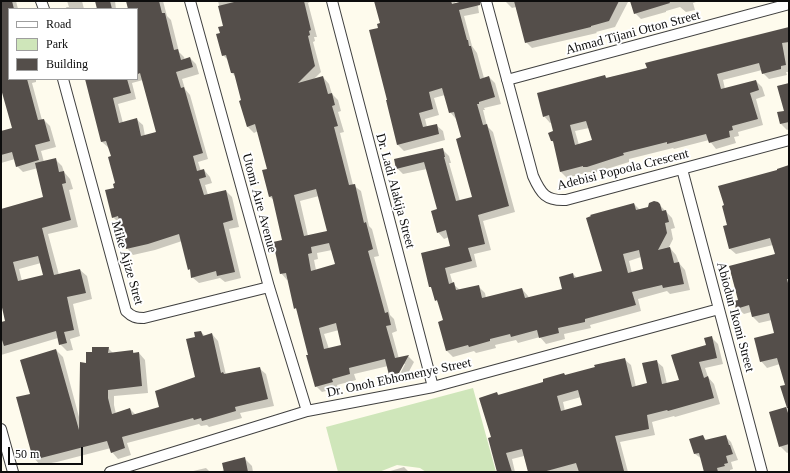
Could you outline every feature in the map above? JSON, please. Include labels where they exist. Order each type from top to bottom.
[{"type":"street","name":"Utomi Aire Avenue","points":[[190,1],[269,287],[308,411]]},
{"type":"street","name":"Dr. Ladi Alakija Street","points":[[332,1],[433,387]]},
{"type":"street","name":"Adebisi Popoola Crescent","points":[[486,1],[533,176],[538,188],[544,195],[554,200],[566,200],[789,140]]},
{"type":"street","name":"Ahmad Tijani Otton Street","points":[[507,80],[789,4]]},
{"type":"street","name":"Mike Ajize Stret","points":[[63,80],[126,311],[131,316],[144,318],[269,287]]},
{"type":"street","name":"Abiodun Ikomi Street","points":[[682,169],[762,472]]},
{"type":"street","name":"Dr. Onoh Ebhomenye Street","points":[[110,472],[308,411],[433,387],[719,308]]},
{"type":"street","points":[[1,429],[13,472]]},
{"type":"green space","points":[[473,388],[496,472],[426,472],[420,468],[397,465],[379,472],[338,472],[326,427]]},
{"type":"building","points":[[1,1],[12,1],[14,8],[8,8],[8,80],[27,80],[38,120],[44,119],[50,141],[35,145],[39,160],[16,167],[12,152],[1,155],[1,131],[12,128],[1,89]]},
{"type":"building","points":[[95,1],[110,1],[112,8],[97,8]]},
{"type":"building","points":[[126,1],[159,1],[162,13],[165,13],[174,50],[178,49],[181,60],[190,57],[193,67],[176,72],[181,88],[184,87],[203,153],[193,156],[197,171],[204,169],[206,177],[199,179],[204,195],[226,190],[233,220],[223,223],[235,272],[217,276],[216,271],[191,278],[190,269],[188,270],[179,234],[126,249],[118,216],[112,218],[105,190],[114,188],[113,184],[115,183],[108,157],[111,156],[106,141],[101,142],[85,80],[127,80],[131,93],[113,98],[119,123],[137,118],[141,136],[156,132],[140,73],[138,74],[138,8],[128,8]]},
{"type":"building","points":[[238,1],[304,1],[311,30],[309,31],[310,35],[308,36],[315,66],[298,83],[323,76],[328,94],[332,93],[335,105],[332,106],[338,126],[334,127],[349,185],[355,184],[364,223],[366,222],[373,249],[368,251],[385,313],[388,312],[391,325],[386,326],[395,358],[409,355],[399,373],[389,375],[385,359],[349,368],[350,374],[332,379],[333,382],[315,387],[286,273],[280,274],[273,242],[282,240],[272,196],[269,197],[262,170],[267,169],[255,124],[247,127],[239,101],[241,100],[234,73],[231,73],[226,55],[222,56],[216,34],[220,33],[218,27],[223,26],[218,6]],"holes":[[[316,189],[327,231],[304,236],[294,195]],[[329,243],[335,264],[311,271],[308,254],[312,253],[311,247]],[[336,323],[341,345],[324,349],[319,328]]]},
{"type":"building","points":[[374,1],[451,1],[452,4],[463,1],[480,1],[480,5],[459,10],[480,79],[489,76],[495,97],[477,104],[483,125],[487,124],[509,206],[478,215],[485,244],[468,248],[472,261],[445,268],[449,284],[454,282],[456,290],[479,285],[482,298],[522,288],[525,298],[562,289],[559,277],[573,273],[574,278],[602,271],[586,218],[591,216],[590,215],[634,203],[636,210],[648,207],[649,203],[654,201],[660,204],[662,211],[666,210],[669,222],[665,223],[667,233],[658,250],[670,247],[674,263],[679,262],[684,284],[663,288],[662,285],[632,292],[636,305],[585,319],[585,322],[558,328],[559,333],[539,338],[537,330],[511,337],[510,334],[490,339],[490,341],[469,347],[468,345],[446,351],[438,322],[443,320],[437,300],[435,301],[431,287],[429,287],[421,253],[450,246],[446,230],[437,233],[431,211],[437,209],[424,162],[396,169],[394,159],[443,148],[456,201],[472,197],[456,139],[461,137],[454,112],[449,113],[442,88],[429,92],[433,109],[419,113],[423,127],[437,124],[439,134],[397,145],[369,30],[378,28],[377,24],[380,23]],"holes":[[[639,250],[643,269],[628,273],[623,254]]]},
{"type":"building","points":[[514,1],[619,1],[609,21],[591,27],[525,43]]},
{"type":"building","points":[[630,1],[669,1],[670,3],[634,14]]},
{"type":"building","points":[[789,27],[789,42],[782,43],[786,65],[781,66],[781,69],[762,74],[759,63],[717,74],[721,89],[756,80],[759,90],[750,93],[758,119],[732,126],[733,130],[729,131],[730,137],[709,143],[706,134],[667,144],[667,142],[623,153],[624,155],[587,167],[583,166],[560,172],[553,141],[551,141],[548,133],[553,131],[549,115],[543,117],[537,93],[605,75],[606,78],[647,68],[645,63]],"holes":[[[586,121],[592,140],[575,145],[570,125]]]},
{"type":"building","points":[[789,83],[789,122],[780,124],[777,112],[784,111],[777,86]]},
{"type":"building","points":[[56,158],[59,172],[64,171],[66,183],[62,184],[71,220],[42,228],[54,275],[80,269],[86,293],[67,297],[74,330],[64,332],[67,343],[59,345],[56,331],[4,346],[1,337],[1,322],[5,321],[1,303],[1,209],[43,197],[35,163]],"holes":[[[38,256],[43,275],[18,281],[13,262]]]},
{"type":"building","points":[[789,165],[789,279],[787,279],[789,287],[789,408],[787,408],[780,386],[785,385],[777,358],[760,362],[754,338],[774,333],[769,313],[752,317],[749,305],[736,309],[734,301],[738,300],[729,266],[775,254],[770,238],[729,249],[723,226],[727,225],[722,206],[724,205],[718,186],[777,170]]},
{"type":"building","points":[[201,331],[203,336],[212,333],[221,373],[223,372],[224,374],[260,367],[268,399],[235,407],[236,411],[202,421],[201,418],[194,420],[193,418],[122,437],[125,448],[111,453],[107,441],[33,459],[16,397],[30,394],[20,360],[56,349],[79,430],[80,362],[86,363],[86,352],[92,352],[92,347],[109,347],[108,353],[133,350],[133,353],[139,352],[142,386],[108,390],[108,398],[112,414],[130,408],[132,415],[159,407],[155,391],[195,377],[186,339],[195,337],[194,332]]},
{"type":"building","points":[[712,336],[717,358],[699,362],[704,378],[708,376],[714,398],[668,411],[647,415],[649,429],[615,436],[624,471],[579,472],[576,463],[543,472],[528,472],[522,449],[506,453],[512,472],[497,472],[488,438],[491,437],[479,398],[497,392],[498,395],[543,382],[543,379],[564,373],[565,375],[595,367],[594,365],[625,358],[632,387],[647,383],[642,363],[657,360],[662,384],[679,380],[671,355],[706,345],[704,338]],"holes":[[[578,390],[582,405],[561,411],[557,396]]]},
{"type":"building","points":[[786,407],[789,416],[789,444],[779,447],[769,412]]},
{"type":"building","points":[[703,435],[705,440],[726,435],[733,454],[726,456],[728,463],[724,464],[725,466],[717,468],[718,472],[704,472],[699,453],[694,454],[689,439]]},
{"type":"building","points":[[245,457],[248,472],[224,472],[222,463]]}]
